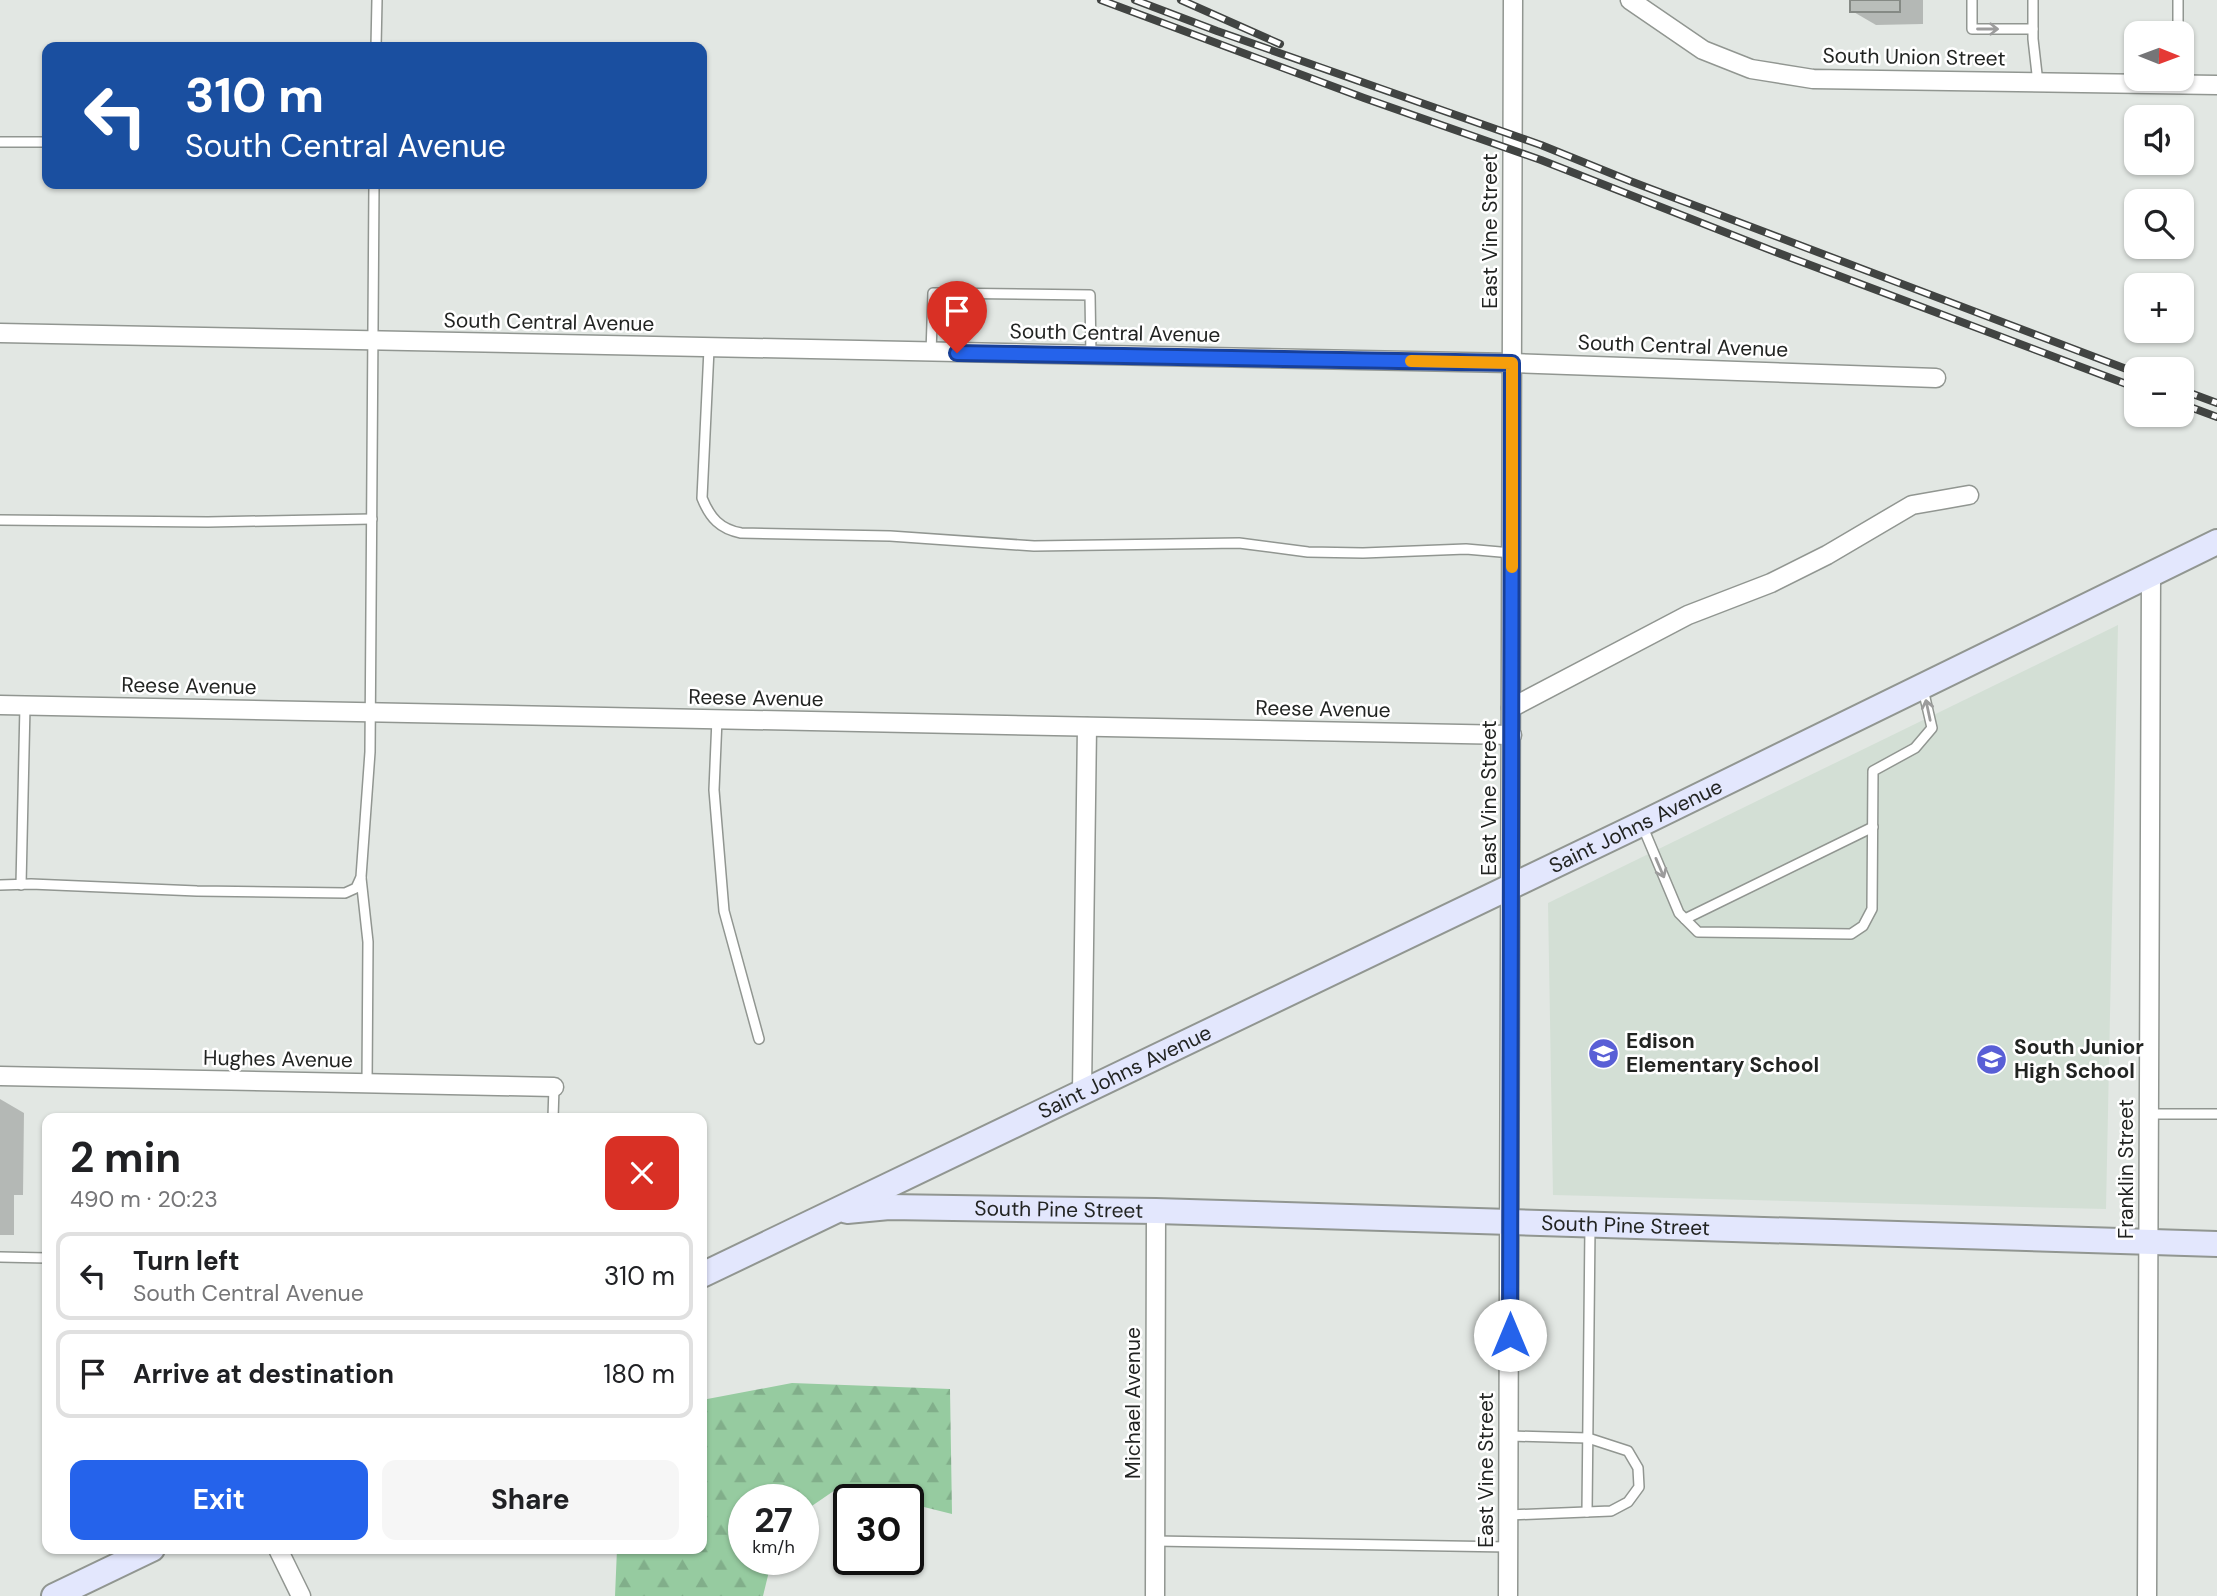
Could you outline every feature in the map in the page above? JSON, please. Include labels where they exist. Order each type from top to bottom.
[{"type":"main road","name":"Saint Johns Avenue","points":[[707,1273],[1641,824],[2217,542]]},
{"type":"main road","name":"South Pine Street","points":[[826,1214],[889,1206],[1156,1211],[2217,1244]]},
{"type":"main road","points":[[54,1596],[142,1554]]},
{"type":"street","name":"East Vine Street","points":[[1508,1596],[1513,0]]},
{"type":"street","name":"South Union Street","points":[[1630,0],[1703,50],[1751,69],[1813,79],[2124,82]]},
{"type":"street","name":"South Union Street","points":[[2194,83],[2217,85]]},
{"type":"street","name":"South Central Avenue","points":[[0,332],[709,349],[1512,363],[1936,378]]},
{"type":"street","points":[[1511,708],[1688,615],[1783,578],[1912,505],[1969,495]]},
{"type":"street","name":"Franklin Street","points":[[2147,1596],[2151,574]]},
{"type":"street","name":"Reese Avenue","points":[[0,705],[1512,736]]},
{"type":"street","points":[[1083,1091],[1087,727]]},
{"type":"street","name":"Hughes Avenue","points":[[0,1076],[554,1087]]},
{"type":"street","name":"Michael Avenue","points":[[1155,1596],[1156,1211]]},
{"type":"street","points":[[280,1554],[301,1596]]},
{"type":"lane","points":[[376,42],[377,0]]},
{"type":"lane","points":[[1972,0],[1972,29],[2033,29]]},
{"type":"lane","points":[[2033,0],[2038,82]]},
{"type":"lane","points":[[2178,0],[2178,21]]},
{"type":"lane","points":[[0,142],[42,142]]},
{"type":"lane","points":[[367,1083],[368,942],[361,877],[371,713],[374,189]]},
{"type":"lane","points":[[931,353],[933,293],[1090,295],[1091,356]]},
{"type":"lane","points":[[709,349],[702,498],[715,522],[726,530],[741,533],[890,536],[1034,546],[1239,543],[1308,552],[1466,550],[1512,553]]},
{"type":"lane","points":[[0,520],[208,522],[372,519]]},
{"type":"lane","points":[[1641,824],[1682,916],[1699,932],[1851,934],[1863,926],[1872,909],[1873,771],[1915,748],[1931,728],[1923,686]]},
{"type":"lane","points":[[21,884],[25,706]]},
{"type":"lane","points":[[717,719],[714,790],[724,911],[759,1039]]},
{"type":"lane","points":[[1682,916],[1873,827]]},
{"type":"lane","points":[[0,885],[345,892],[356,888],[361,877]]},
{"type":"lane","points":[[553,1113],[554,1087]]},
{"type":"lane","points":[[2149,1114],[2217,1114]]},
{"type":"lane","points":[[1587,1512],[1591,1225]]},
{"type":"lane","points":[[0,1257],[42,1258]]},
{"type":"lane","points":[[1509,1515],[1611,1511],[1628,1502],[1639,1487],[1638,1468],[1628,1451],[1588,1438],[1510,1436]]},
{"type":"lane","points":[[1156,1541],[1509,1547]]},
{"type":"shaded area","points":[[2118,625],[2106,1209],[1553,1195],[1548,903]]},
{"type":"green space","points":[[792,1383],[950,1389],[952,1514],[924,1507],[924,1484],[833,1484],[833,1491],[819,1501],[819,1484],[728,1484],[728,1575],[768,1575],[763,1596],[615,1596],[617,1554],[707,1554],[707,1399]]},
{"type":"building","points":[[1850,0],[1900,0],[1900,12],[1850,12]]},
{"type":"railway","points":[[1101,0],[1364,98],[1541,160],[2124,383]]},
{"type":"railway","points":[[1135,0],[1541,145],[2124,368]]},
{"type":"railway","points":[[1181,0],[1280,44]]},
{"type":"railway","points":[[2194,394],[2217,403]]},
{"type":"railway","points":[[2194,408],[2217,417]]},
{"type":"slow traffic","points":[[1411,361],[1512,363],[1512,567]]},
{"type":"place","name":"Edison Elementary School","points":[[1603,1053]]},
{"type":"place","name":"South Junior High School","points":[[1991,1059]]},
{"type":"route","points":[[957,353],[1512,363],[1510,1335]]}]
